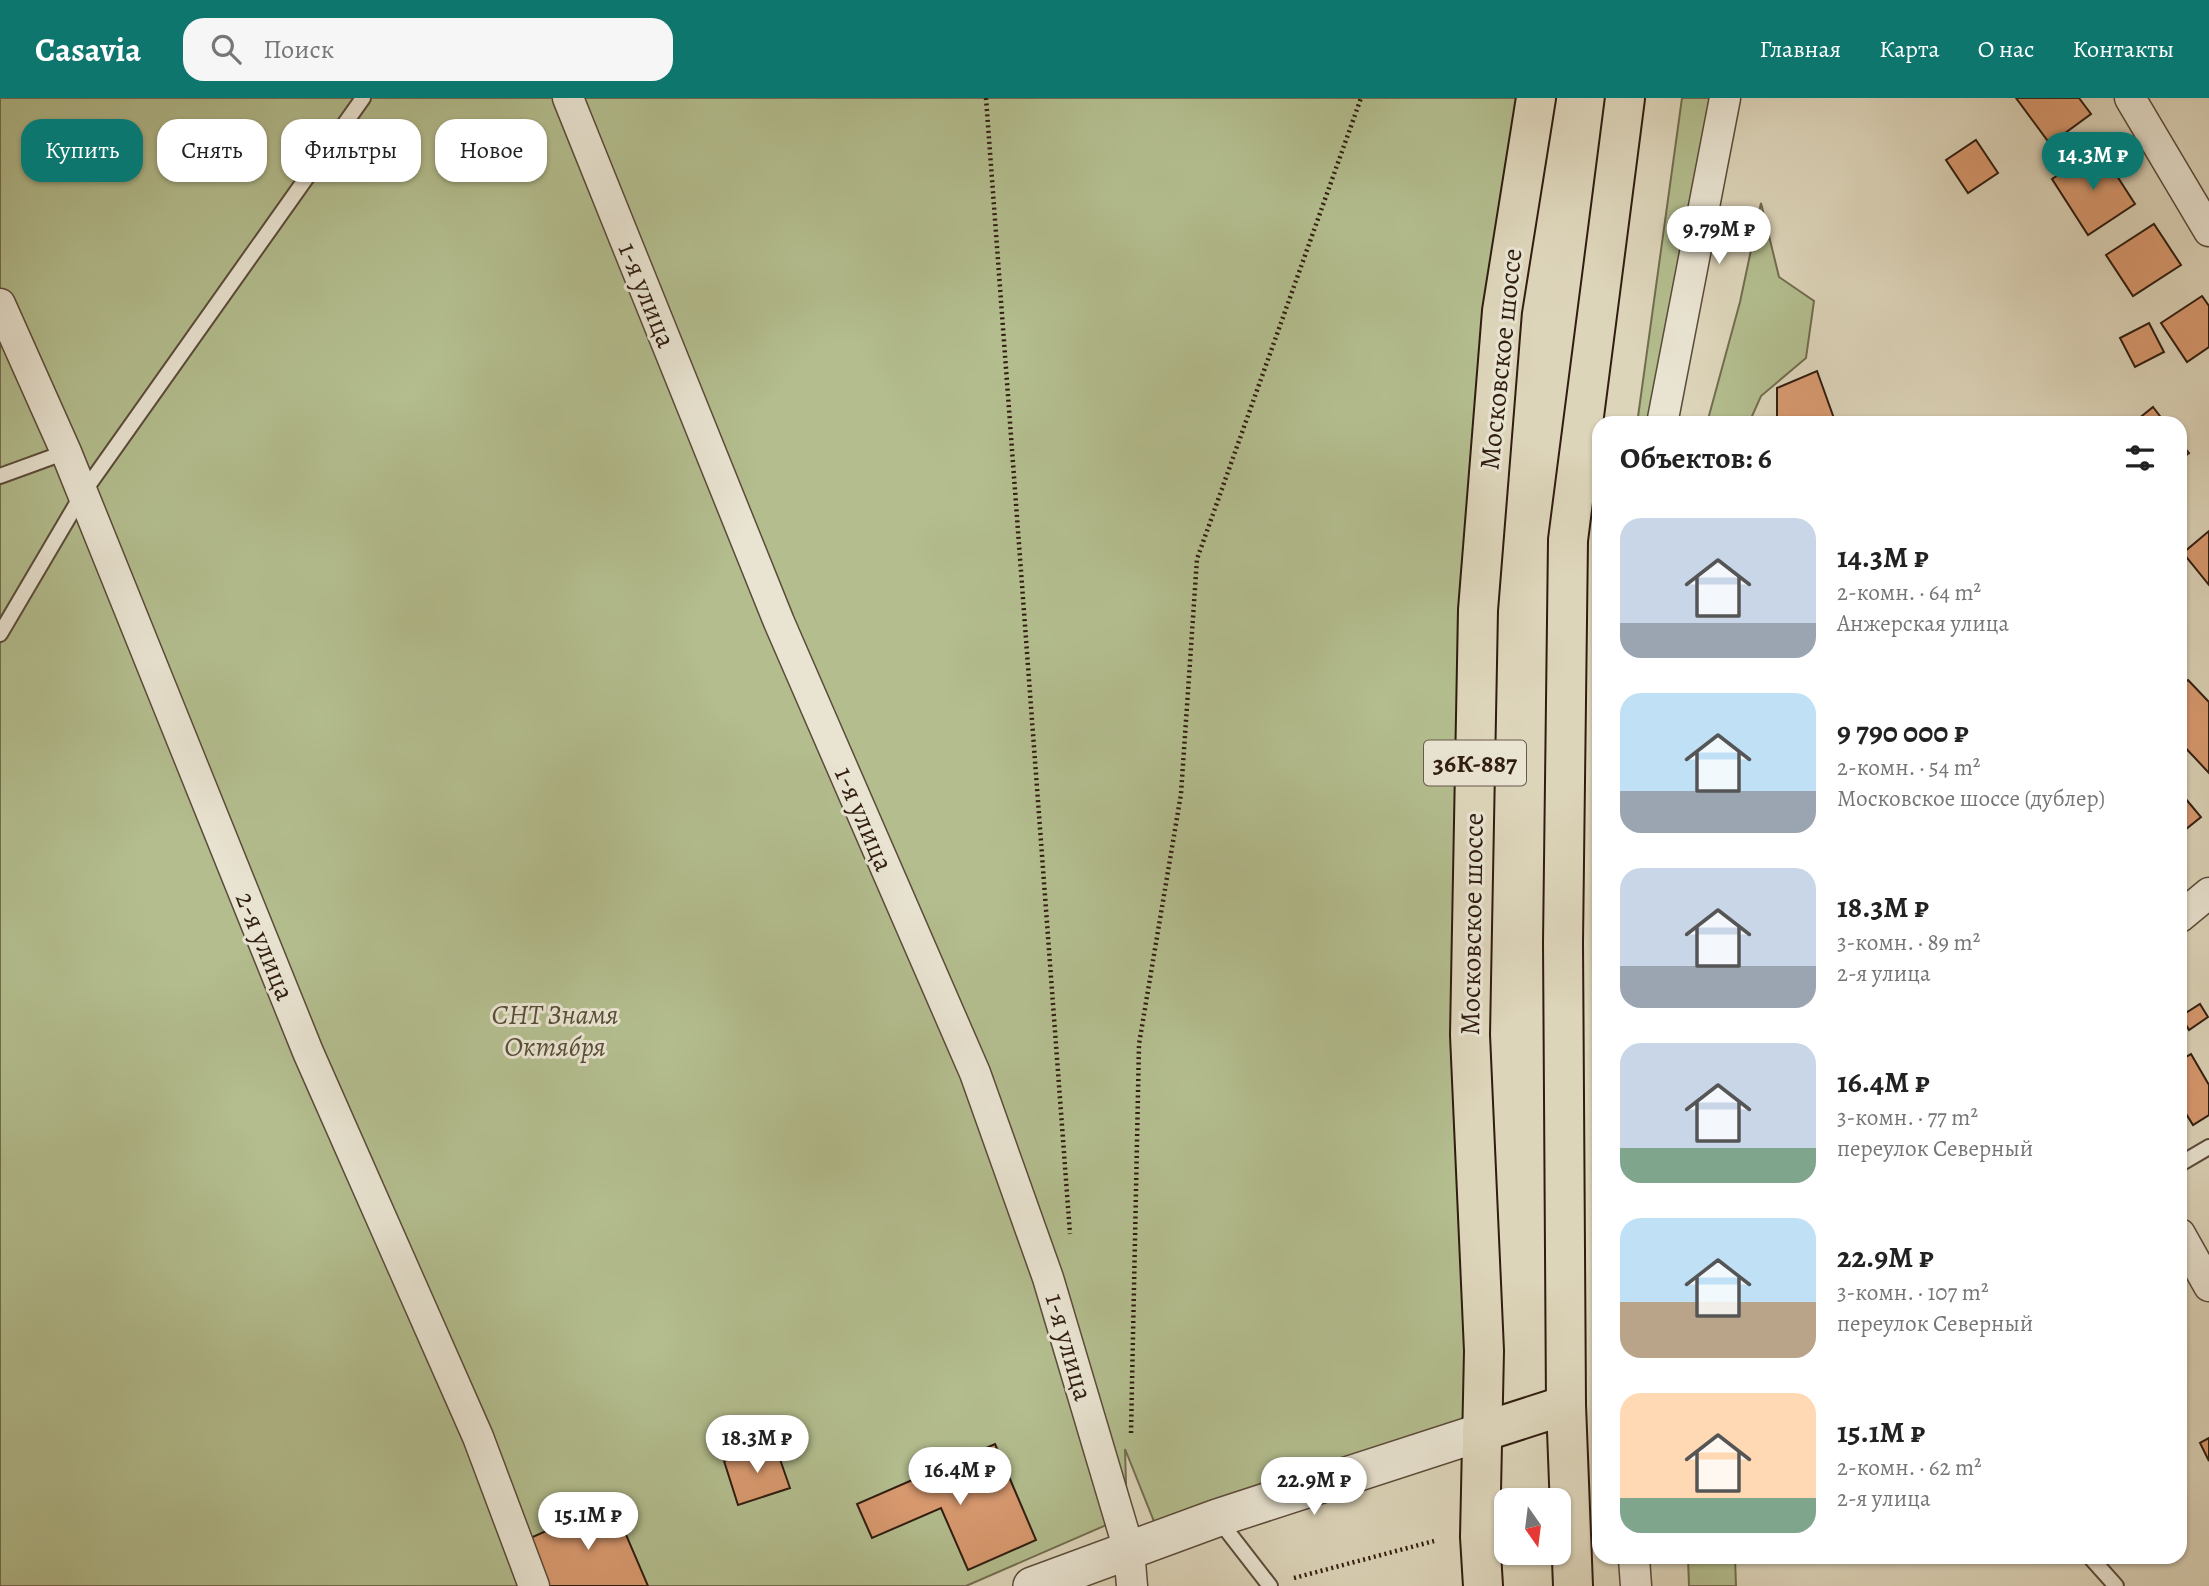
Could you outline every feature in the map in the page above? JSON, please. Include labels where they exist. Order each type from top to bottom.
[{"type":"main road","name":"Московское шоссе","points":[[1483,1586],[1484,1352],[1470,1035],[1478,610],[1502,312],[1536,98]]},
{"type":"main road","name":"36К-887","points":[[1573,1586],[1566,1405],[1563,943],[1569,540],[1625,98]]},
{"type":"main road","points":[[1482,1432],[1566,1405]]},
{"type":"street","name":"1-я улица","points":[[568,98],[779,622],[975,1073],[1048,1278],[1129,1550],[1132,1586]]},
{"type":"street","points":[[1664,416],[1725,98]]},
{"type":"street","points":[[2130,98],[2209,231]]},
{"type":"street","name":"2-я улица","points":[[0,304],[83,493],[308,1052],[478,1437],[534,1586]]},
{"type":"street","points":[[2187,911],[2209,894]]},
{"type":"street","points":[[2187,1247],[2209,1286]]},
{"type":"street","points":[[1032,1586],[1217,1518],[1482,1432]]},
{"type":"street","points":[[1634,1564],[1636,1586]]},
{"type":"lane","points":[[0,635],[83,493],[363,98]]},
{"type":"lane","points":[[0,476],[66,452]]},
{"type":"lane","points":[[2187,1160],[2209,1147]]},
{"type":"lane","points":[[1217,1518],[1270,1585]]},
{"type":"lane","points":[[2096,1564],[2116,1586]]},
{"type":"path","points":[[986,98],[1073,1276],[1048,1278]]},
{"type":"path","points":[[1131,1441],[1139,1044],[1181,794],[1197,559],[1361,98]]},
{"type":"path","points":[[1270,1585],[1434,1541]]},
{"type":"green space","name":"СНТ Знамя Октября","points":[[0,98],[1546,98],[1500,338],[1482,1432],[1161,1539],[1125,1449],[1127,1516],[966,1586],[0,1586]]},
{"type":"green space","points":[[1682,98],[1719,98],[1656,416],[1638,416]]},
{"type":"green space","points":[[1761,203],[1779,277],[1814,301],[1806,358],[1761,396],[1752,416],[1709,416],[1740,302]]},
{"type":"green space","points":[[1688,1564],[1735,1564],[1736,1586],[1689,1586]]},
{"type":"building","points":[[2016,98],[2079,98],[2091,114],[2050,144]]},
{"type":"building","points":[[1976,140],[1998,173],[1968,193],[1946,160]]},
{"type":"building","points":[[2099,148],[2135,204],[2088,235],[2052,179]]},
{"type":"building","points":[[2154,224],[2181,265],[2133,296],[2106,255]]},
{"type":"building","points":[[2202,296],[2209,306],[2209,347],[2187,362],[2161,323]]},
{"type":"building","points":[[2149,323],[2164,352],[2135,367],[2120,338]]},
{"type":"building","points":[[1817,371],[1833,416],[1777,416],[1777,388]]},
{"type":"building","points":[[2153,407],[2160,416],[2142,416]]},
{"type":"building","points":[[2209,531],[2209,585],[2187,558],[2187,550]]},
{"type":"building","points":[[2187,681],[2209,702],[2209,773],[2187,749]]},
{"type":"building","points":[[2187,800],[2201,817],[2187,828]]},
{"type":"building","points":[[2200,1004],[2208,1017],[2189,1030],[2187,1012]]},
{"type":"building","points":[[2191,1054],[2209,1085],[2209,1115],[2193,1125],[2187,1115],[2187,1056]]},
{"type":"building","points":[[2209,1438],[2209,1461],[2200,1443]]},
{"type":"building","points":[[995,1444],[1036,1540],[968,1570],[941,1508],[872,1538],[857,1504]]},
{"type":"building","points":[[775,1445],[790,1488],[738,1505],[724,1461]]},
{"type":"building","points":[[612,1502],[648,1586],[548,1586],[528,1539]]}]
